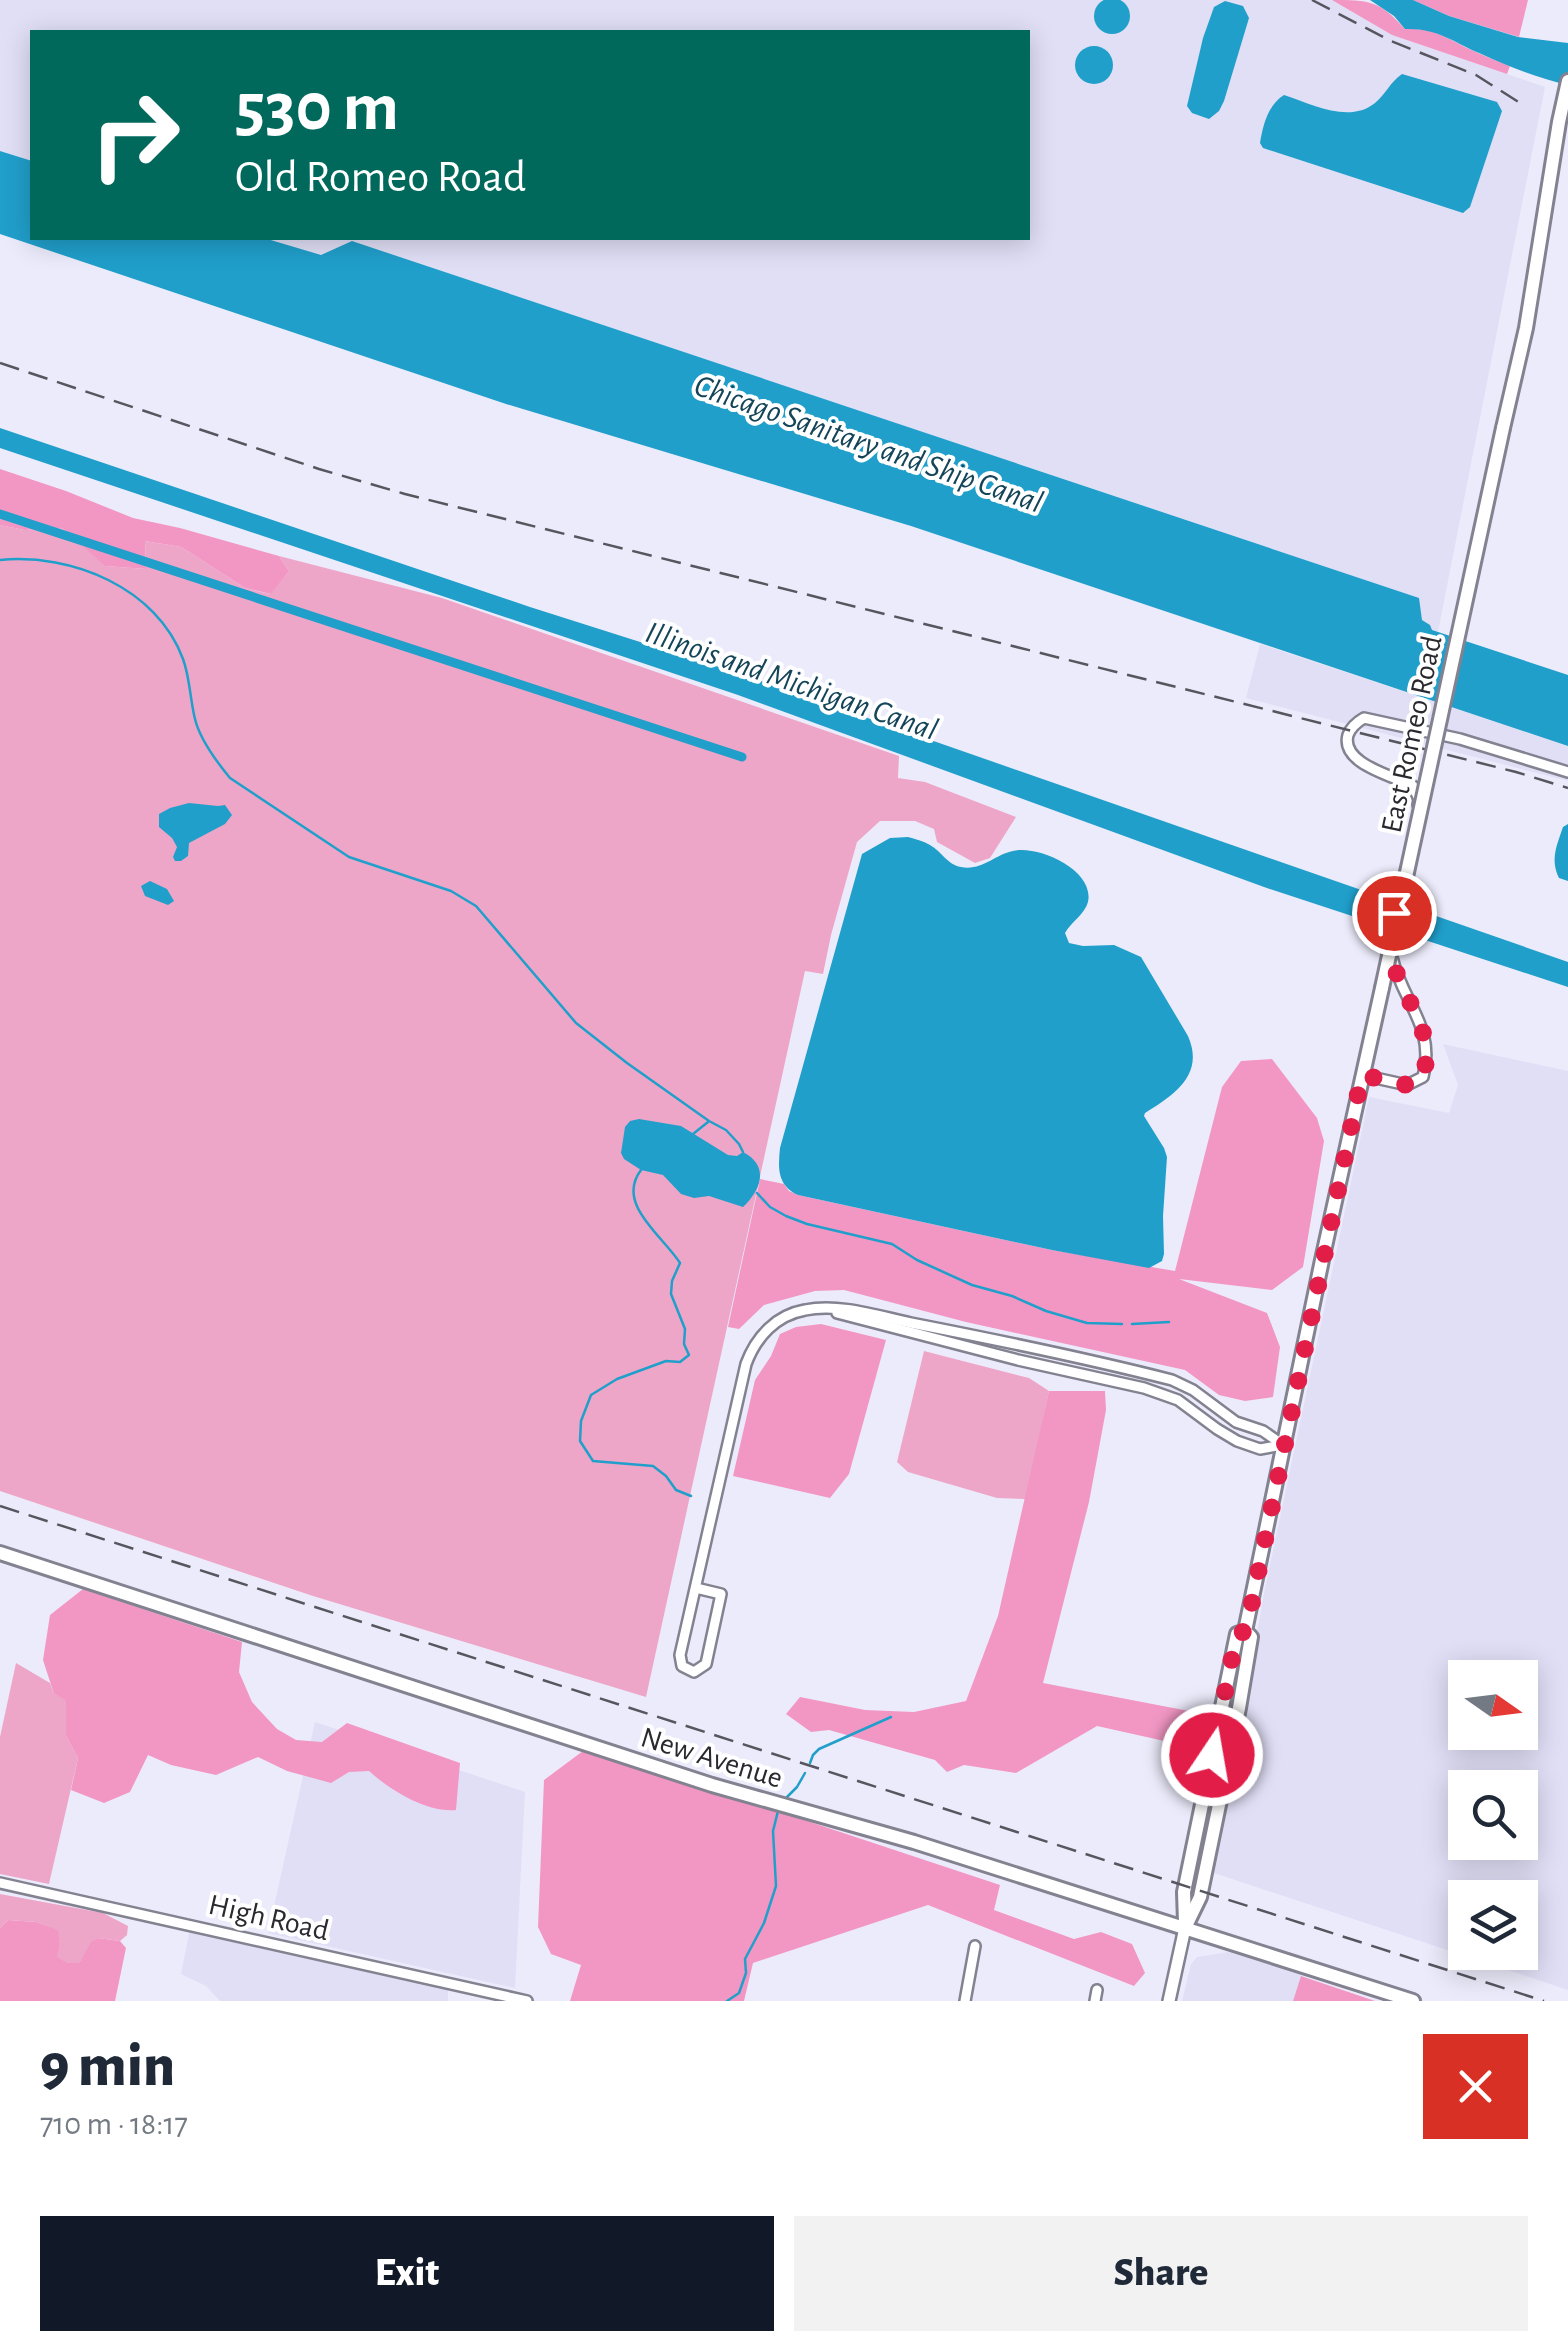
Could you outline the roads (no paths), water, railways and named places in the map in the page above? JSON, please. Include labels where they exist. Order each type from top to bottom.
[{"type":"main road","name":"East Romeo Road","points":[[1185,1928],[1184,1892],[1237,1634],[1246,1631],[1362,1075],[1526,328],[1568,81]]},
{"type":"main road","name":"New Avenue","points":[[0,1553],[695,1779],[914,1842],[1413,2001]]},
{"type":"street","points":[[1362,1075],[1407,1085],[1423,1077],[1426,1065],[1427,1042],[1393,963],[1390,933],[1419,799],[1413,786],[1365,765],[1351,754],[1349,732],[1364,718],[1460,739],[1568,772]]},
{"type":"street","points":[[696,1588],[721,1594],[706,1664],[694,1672],[682,1666],[680,1654],[750,1353],[762,1334],[786,1316],[805,1310],[841,1309],[1013,1342],[1172,1380],[1194,1390],[1236,1422],[1262,1431],[1283,1445]]},
{"type":"street","points":[[828,1310],[1166,1394],[1238,1442],[1260,1449],[1283,1445]]},
{"type":"street","name":"High Road","points":[[0,1883],[526,2001]]},
{"type":"street","points":[[1169,2001],[1185,1928]]},
{"type":"street","points":[[964,2001],[975,1946]]},
{"type":"water","points":[[1105,0],[1119,0],[1128,9],[1128,23],[1119,32],[1105,32],[1096,23],[1096,9]]},
{"type":"water","points":[[1370,0],[1413,0],[1449,16],[1518,37],[1568,43],[1568,85],[1512,67],[1435,33],[1405,29]]},
{"type":"water","points":[[1225,1],[1243,6],[1249,18],[1224,101],[1209,119],[1192,113],[1187,106],[1214,7]]},
{"type":"water","points":[[1094,46],[1108,51],[1113,65],[1108,79],[1094,84],[1080,79],[1075,65],[1080,51]]},
{"type":"water","points":[[1402,74],[1497,102],[1502,111],[1470,207],[1463,213],[1263,148],[1260,143],[1270,110],[1284,95],[1330,110],[1354,112],[1375,103]]},
{"type":"water","name":"Chicago Sanitary and Ship Canal","points":[[0,151],[30,160],[30,240],[271,240],[321,255],[352,241],[1419,598],[1422,620],[1432,630],[1568,675],[1568,746],[911,526],[506,404],[0,234]]},
{"type":"water","name":"Illinois and Michigan Canal","points":[[0,428],[744,675],[1568,962],[1568,987],[1264,887],[738,695],[0,448]]},
{"type":"water","points":[[189,803],[225,805],[232,815],[225,824],[189,843],[188,856],[175,861],[177,847],[159,827],[159,814]]},
{"type":"water","points":[[1568,824],[1568,881],[1559,878],[1555,858],[1563,827]]},
{"type":"water","points":[[908,837],[930,845],[961,867],[975,867],[1006,853],[1024,850],[1062,862],[1074,870],[1088,890],[1086,906],[1065,933],[1069,943],[1114,945],[1141,957],[1188,1036],[1193,1062],[1176,1091],[1144,1116],[1167,1157],[1162,1261],[1149,1268],[1052,1250],[798,1195],[783,1181],[780,1148],[862,854],[890,838]]},
{"type":"water","points":[[150,881],[167,889],[174,901],[168,905],[145,896],[141,886]]},
{"type":"water","points":[[639,1119],[681,1126],[728,1155],[743,1152],[760,1171],[754,1193],[743,1207],[709,1196],[694,1198],[681,1194],[663,1175],[641,1170],[621,1153],[625,1127]]},
{"type":"waterway","points":[[0,514],[742,757]]},
{"type":"waterway","points":[[0,560],[27,559],[83,570],[133,595],[171,634],[185,666],[197,727],[230,778],[349,857],[451,891],[476,906],[576,1023],[726,1130],[743,1152]]},
{"type":"waterway","points":[[693,1134],[708,1122]]},
{"type":"waterway","points":[[641,1170],[635,1183],[637,1207],[680,1263],[671,1294],[685,1329],[684,1344],[689,1355],[680,1362],[666,1361],[617,1379],[591,1395],[581,1421],[580,1441],[593,1461],[653,1466],[676,1490],[691,1496]]},
{"type":"waterway","points":[[757,1193],[786,1216],[892,1244],[972,1285],[1087,1323],[1122,1324]]},
{"type":"waterway","points":[[1132,1324],[1169,1322]]},
{"type":"waterway","points":[[810,1763],[819,1749],[891,1717]]},
{"type":"waterway","points":[[784,1800],[805,1773]]},
{"type":"waterway","points":[[727,2001],[739,1993],[746,1973],[745,1959],[764,1923],[776,1886],[773,1831],[778,1811]]},
{"type":"railway","points":[[1312,0],[1391,41],[1476,75],[1520,103]]},
{"type":"railway","points":[[0,363],[405,494],[1568,788]]},
{"type":"railway","points":[[0,1506],[1544,2001]]}]
